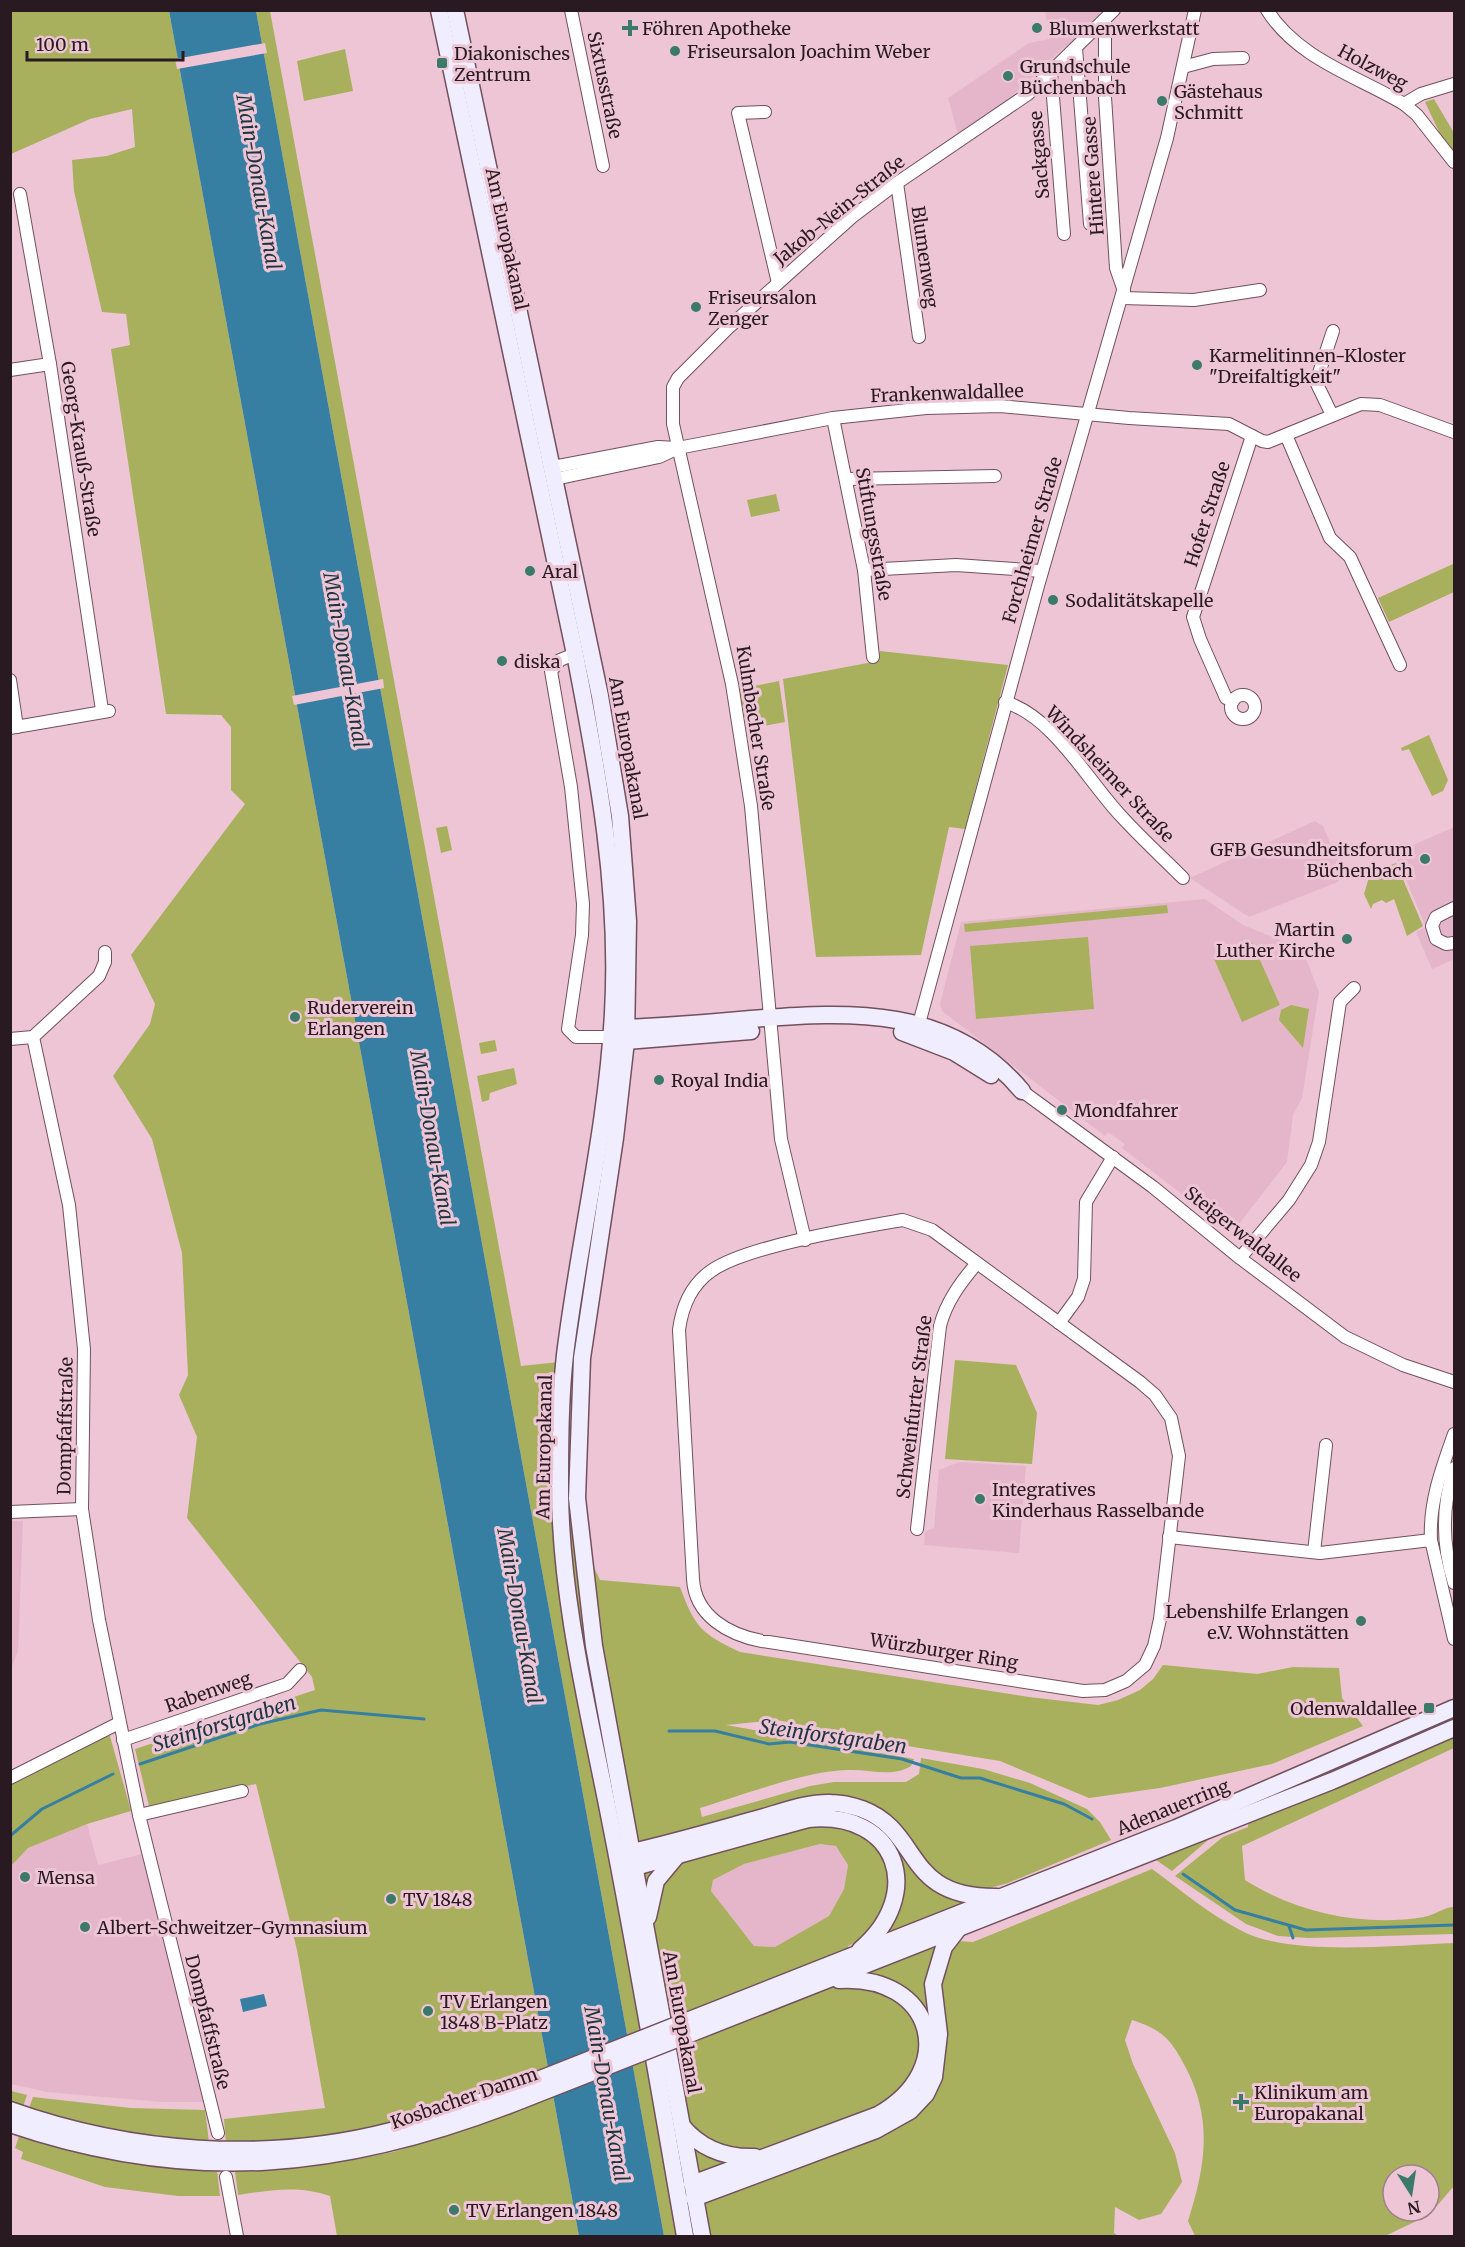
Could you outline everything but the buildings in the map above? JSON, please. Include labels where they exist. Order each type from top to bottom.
[{"type":"main road","name":"Am Europakanal","points":[[439,10],[595,756],[607,838],[622,1036]]},
{"type":"main road","name":"Am Europakanal","points":[[456,10],[610,743],[620,810],[628,921],[622,1036],[615,1138],[582,1358],[577,1498],[594,1646],[626,1861],[686,2191],[702,2236]]},
{"type":"main road","points":[[538,476],[554,473]]},
{"type":"main road","name":"Steigerwaldallee","points":[[622,1036],[851,1014],[881,1016],[917,1029],[947,1034],[971,1048],[1010,1077],[1022,1091]]},
{"type":"main road","name":"Adenauerring","points":[[1151,1845],[1449,1710]]},
{"type":"main road","name":"Adenauerring","points":[[907,1942],[1003,1897],[1332,1781],[1455,1728]]},
{"type":"main road","points":[[626,1861],[790,1810],[830,1803],[864,1810],[876,1816],[935,1883],[965,1896],[1003,1897]]},
{"type":"main road","points":[[626,1861],[675,1857],[808,1819],[827,1817],[860,1825],[874,1834],[888,1848],[895,1864],[897,1880],[895,1897],[886,1922],[868,1943],[849,1959]]},
{"type":"main road","points":[[646,1932],[651,1895],[656,1881],[675,1857]]},
{"type":"main road","name":"Adenauerring","points":[[907,1942],[958,1929],[1116,1858]]},
{"type":"main road","name":"Am Europakanal","points":[[626,1861],[646,1932],[682,2126],[686,2191],[685,2236]]},
{"type":"main road","points":[[686,2191],[876,2130],[910,2111],[926,2094],[934,2077],[939,2034],[933,1984],[944,1947],[958,1929]]},
{"type":"main road","name":"Kosbacher Damm","points":[[10,2124],[70,2142],[153,2158],[207,2163],[276,2162],[347,2154],[399,2143],[459,2124],[521,2094],[690,2027],[849,1959],[907,1942]]},
{"type":"main road","name":"Kosbacher Damm","points":[[690,2027],[826,1981],[907,1942]]},
{"type":"main road","points":[[686,2191],[765,2157],[878,2115],[897,2105],[911,2092],[924,2068],[926,2036],[922,2021],[905,1998],[891,1989],[872,1982],[826,1981]]},
{"type":"main road","name":"Kosbacher Damm","points":[[10,2110],[65,2128],[147,2144],[210,2150],[266,2149],[318,2145],[389,2132],[521,2094]]},
{"type":"main road","points":[[682,2126],[695,2140],[714,2151],[739,2157],[765,2157]]},
{"type":"street","name":"Sixtusstraße","points":[[571,10],[603,166]]},
{"type":"street","name":"Jakob-Nein-Straße","points":[[678,448],[673,424],[672,402],[673,387],[678,378],[778,283],[852,217],[897,183],[1009,109],[1051,72],[1114,10]]},
{"type":"street","name":"Forchheimer Straße","points":[[917,1029],[1005,702],[1104,350],[1123,295],[1170,128],[1195,10]]},
{"type":"street","name":"Holzweg","points":[[1268,10],[1275,22],[1300,46],[1404,104],[1417,115],[1455,162]]},
{"type":"street","name":"Hintere Gasse","points":[[1105,21],[1105,97],[1116,268],[1123,295]]},
{"type":"street","points":[[1076,48],[1090,224]]},
{"type":"street","points":[[1183,67],[1213,59],[1243,58]]},
{"type":"street","name":"Sackgasse","points":[[1051,72],[1064,234]]},
{"type":"street","points":[[1404,104],[1421,94],[1455,84]]},
{"type":"street","points":[[765,112],[738,112],[778,283]]},
{"type":"street","name":"Blumenweg","points":[[897,183],[919,337]]},
{"type":"street","name":"Georg-Krauß-Straße","points":[[14,728],[106,710],[20,194]]},
{"type":"street","points":[[1123,295],[1194,300],[1260,290]]},
{"type":"street","points":[[1332,415],[1316,382],[1333,331]]},
{"type":"street","points":[[10,370],[50,364]]},
{"type":"street","points":[[1252,436],[1268,442],[1361,404],[1380,405],[1455,432]]},
{"type":"street","name":"Frankenwaldallee","points":[[554,473],[658,447],[678,448],[833,418],[880,412],[981,406],[1036,408],[1229,424],[1252,436]]},
{"type":"street","name":"Stiftungsstraße","points":[[833,418],[864,570],[873,657]]},
{"type":"street","points":[[1286,435],[1330,538],[1350,558],[1400,665]]},
{"type":"street","name":"Hofer Straße","points":[[1233,701],[1226,698],[1194,627],[1193,617],[1252,436]]},
{"type":"street","name":"Kulmbacher Straße","points":[[678,448],[732,684],[751,806],[781,1139],[805,1240]]},
{"type":"street","points":[[847,479],[995,476]]},
{"type":"street","points":[[864,570],[956,565],[1042,571]]},
{"type":"street","points":[[575,654],[560,660],[551,670],[571,787],[583,903],[582,935],[568,1029],[576,1037],[622,1036]]},
{"type":"street","points":[[10,680],[14,728]]},
{"type":"street","name":"Windsheimer Straße","points":[[1005,702],[1023,708],[1048,728],[1121,816],[1183,878]]},
{"type":"street","points":[[1455,908],[1436,917],[1432,926],[1437,939],[1446,944],[1455,943]]},
{"type":"street","points":[[10,1039],[33,1036],[99,976],[105,962],[105,952]]},
{"type":"street","points":[[1240,1258],[1289,1200],[1311,1165],[1319,1142],[1340,1002],[1354,988]]},
{"type":"street","name":"Dompfaffstraße","points":[[33,1036],[61,1158],[70,1214],[84,1349],[82,1509],[99,1620],[138,1815],[218,2133]]},
{"type":"street","name":"Steigerwaldallee","points":[[1022,1091],[1113,1157],[1240,1258],[1345,1337],[1403,1365],[1455,1382]]},
{"type":"street","points":[[1059,1323],[1078,1298],[1084,1279],[1086,1202],[1113,1157]]},
{"type":"street","name":"Würzburger Ring","points":[[903,1220],[932,1230],[1148,1388],[1171,1418],[1179,1456],[1154,1646],[1145,1665],[1126,1681],[1105,1689],[1083,1691],[762,1641],[729,1631],[716,1622],[704,1609],[693,1588],[680,1316],[685,1302],[698,1283],[723,1263],[805,1240],[903,1220]]},
{"type":"street","name":"Schweinfurter Straße","points":[[917,1529],[940,1326],[951,1297],[977,1263]]},
{"type":"street","points":[[1455,1434],[1434,1499],[1431,1540],[1455,1639]]},
{"type":"street","points":[[1314,1552],[1326,1445]]},
{"type":"street","points":[[1455,1468],[1447,1495],[1444,1521],[1446,1549],[1455,1583]]},
{"type":"street","points":[[10,1512],[82,1509]]},
{"type":"street","points":[[1169,1537],[1314,1552],[1431,1540]]},
{"type":"street","points":[[1446,1602],[1455,1621]]},
{"type":"street","name":"Rabenweg","points":[[123,1740],[286,1684],[300,1670]]},
{"type":"street","points":[[1449,1710],[1455,1698]]},
{"type":"street","points":[[10,1778],[119,1724]]},
{"type":"street","points":[[138,1815],[242,1791]]},
{"type":"street","points":[[226,2177],[237,2236]]},
{"type":"shaded area","name":"Grundschule Büchenbach","points":[[1045,11],[1099,11],[1101,19],[1093,20],[1072,45],[1063,48],[1008,100],[958,134],[948,98],[1029,43],[1050,39]]},
{"type":"shaded area","points":[[1315,821],[1323,826],[1344,875],[1338,882],[1249,917],[1190,878]]},
{"type":"shaded area","points":[[1454,827],[1454,959],[1432,969],[1416,932],[1426,927],[1395,853]]},
{"type":"shaded area","points":[[1205,899],[1243,925],[1302,949],[1319,992],[1302,1098],[1293,1115],[1287,1162],[1232,1233],[1122,1148],[1125,1144],[1108,1132],[1105,1136],[942,1011],[940,1004],[961,922]]},
{"type":"shaded area","name":"Integratives Kinderhaus Rasselbande","points":[[959,1462],[1026,1466],[1019,1553],[924,1545],[925,1532],[934,1528],[939,1470]]},
{"type":"shaded area","points":[[11,1521],[23,1521],[18,1651],[11,1669]]},
{"type":"shaded area","name":"Albert-Schweitzer-Gymnasium","points":[[87,1824],[98,1865],[142,1854],[205,2102],[161,2102],[47,2092],[11,2084],[11,1866],[28,1848]]},
{"type":"shaded area","points":[[820,1844],[836,1846],[848,1864],[844,1889],[829,1916],[775,1947],[754,1946],[711,1891],[713,1880],[744,1864]]},
{"type":"green space","points":[[10,11],[169,11],[579,2236],[337,2236],[330,2196],[307,2190],[273,2190],[238,2195],[235,2171],[321,2165],[393,2152],[526,2107],[509,2084],[435,2110],[360,2130],[299,2140],[226,2143],[224,2119],[325,2108],[297,1950],[256,1784],[149,1806],[135,1749],[315,1690],[312,1677],[187,1518],[197,1437],[179,1395],[188,1375],[182,1253],[152,1139],[113,1076],[150,1024],[155,1004],[131,955],[245,804],[231,790],[231,727],[221,715],[166,714],[111,349],[130,345],[126,314],[102,312],[74,191],[72,160],[107,156],[135,147],[132,109],[90,119],[11,154]]},
{"type":"green space","points":[[256,11],[270,11],[521,1366],[559,1362],[554,1482],[600,1580],[680,1587],[690,1612],[701,1628],[717,1640],[740,1652],[1029,1697],[1098,1705],[1118,1700],[1140,1690],[1153,1679],[1163,1665],[1257,1674],[1293,1667],[1339,1668],[1342,1698],[1363,1726],[1272,1764],[1160,1788],[1089,1798],[1000,1761],[889,1743],[777,1720],[726,1725],[914,1759],[911,1766],[896,1772],[831,1771],[774,1784],[700,1808],[702,1817],[810,1786],[834,1782],[906,1782],[919,1774],[921,1758],[983,1769],[1030,1783],[1087,1809],[1100,1822],[1111,1840],[1008,1883],[979,1891],[967,1890],[932,1872],[894,1826],[835,1798],[814,1823],[844,1826],[865,1834],[883,1852],[889,1867],[891,1882],[889,1898],[883,1912],[874,1926],[848,1946],[859,1974],[944,1940],[973,1942],[1152,1869],[1219,1918],[1242,1931],[1263,1939],[1288,1944],[1345,1948],[1454,1943],[1454,2186],[1441,2201],[1441,2163],[1381,2163],[1381,2223],[1412,2223],[1385,2236],[1195,2236],[1188,2221],[1202,2163],[1204,2145],[1201,2108],[1187,2070],[1171,2044],[1152,2028],[1132,2020],[1125,2040],[1133,2064],[1175,2153],[1182,2182],[1161,2214],[1139,2220],[1115,2207],[1114,2233],[1118,2236],[664,2236]],"holes":[[[820,1844],[836,1846],[848,1865],[844,1889],[829,1916],[775,1947],[754,1946],[711,1891],[713,1880],[744,1864]]]},
{"type":"green space","points":[[345,49],[353,91],[304,101],[297,61]]},
{"type":"green space","points":[[1434,99],[1454,133],[1454,155],[1440,134],[1425,102]]},
{"type":"green space","points":[[776,494],[780,511],[751,517],[747,500]]},
{"type":"green space","points":[[1453,564],[1454,592],[1389,622],[1378,598]]},
{"type":"green space","points":[[880,651],[1008,665],[965,829],[949,827],[921,955],[816,957],[783,679],[878,661]]},
{"type":"green space","points":[[779,681],[785,722],[747,729],[739,689]]},
{"type":"green space","points":[[1429,735],[1448,780],[1443,791],[1432,796],[1409,749],[1402,751],[1401,748]]},
{"type":"green space","points":[[447,826],[452,850],[441,853],[436,828]]},
{"type":"green space","points":[[1396,863],[1423,926],[1407,936],[1394,899],[1386,903],[1382,900],[1373,904],[1371,909],[1364,894],[1370,874]]},
{"type":"green space","points":[[1167,905],[1168,913],[965,932],[964,924]]},
{"type":"green space","points":[[1088,937],[1094,1009],[976,1019],[970,946]]},
{"type":"green space","points":[[1252,942],[1280,1005],[1242,1022],[1214,959]]},
{"type":"green space","points":[[1291,1005],[1309,1009],[1303,1048],[1279,1020],[1281,1010]]},
{"type":"green space","points":[[495,1040],[497,1051],[481,1054],[479,1043]]},
{"type":"green space","points":[[514,1068],[517,1084],[490,1093],[489,1100],[482,1102],[477,1076]]},
{"type":"green space","points":[[955,1360],[1016,1365],[1037,1413],[1032,1464],[945,1459]]},
{"type":"green space","points":[[108,1729],[131,1811],[87,1824],[28,1848],[11,1866],[11,1778]]},
{"type":"green space","points":[[1454,1734],[1454,1748],[1242,1846],[1245,1880],[1286,1901],[1331,1915],[1378,1920],[1424,1917],[1454,1907],[1454,1934],[1308,1938],[1278,1936],[1246,1924],[1175,1876],[1223,1837],[1248,1827],[1248,1821]]},
{"type":"green space","points":[[879,1825],[972,1902],[876,1942],[894,1919]]},
{"type":"green space","points":[[1214,1835],[1172,1871],[1156,1860]]},
{"type":"green space","points":[[11,2091],[27,2095],[23,2107],[11,2103]]},
{"type":"green space","points":[[33,2097],[131,2108],[205,2110],[209,2142],[100,2129],[29,2108]]},
{"type":"green space","points":[[19,2136],[58,2146],[217,2170],[220,2196],[178,2196],[105,2187],[21,2159],[23,2152],[15,2148]]},
{"type":"water","name":"Main-Donau-Kanal","points":[[169,11],[256,11],[664,2236],[579,2236]]},
{"type":"water","points":[[264,1994],[267,2006],[243,2012],[240,1999]]},
{"type":"pier","points":[[265,43],[267,53],[177,69],[175,59]]},
{"type":"pier","points":[[383,679],[384,688],[294,705],[292,696]]},
{"type":"waterway","name":"Steinforstgraben","points":[[140,1764],[260,1724],[321,1710],[424,1719]]},
{"type":"waterway","name":"Steinforstgraben","points":[[669,1731],[715,1731],[769,1744],[790,1742],[902,1759],[961,1778],[980,1778],[1064,1804],[1092,1819]]},
{"type":"waterway","name":"Steinforstgraben","points":[[10,1836],[42,1809],[113,1774]]},
{"type":"waterway","name":"Steinforstgraben","points":[[1183,1874],[1235,1910],[1306,1930],[1454,1925]]},
{"type":"waterway","points":[[1289,1926],[1293,1938]]},
{"type":"place","name":"Föhren Apotheke","points":[[630,28]]},
{"type":"place","name":"Blumenwerkstatt","points":[[1037,28]]},
{"type":"place","name":"Friseursalon Joachim Weber","points":[[675,51]]},
{"type":"place","name":"Diakonisches Zentrum","points":[[442,63]]},
{"type":"place","name":"Grundschule Büchenbach","points":[[1008,76]]},
{"type":"place","name":"Gästehaus Schmitt","points":[[1162,101]]},
{"type":"place","name":"Friseursalon Zenger","points":[[696,307]]},
{"type":"place","name":"Karmelitinnen-Kloster \"Dreifaltigkeit\"","points":[[1197,365]]},
{"type":"place","name":"Aral","points":[[530,571]]},
{"type":"place","name":"Sodalitätskapelle","points":[[1053,600]]},
{"type":"place","name":"diska","points":[[502,661]]},
{"type":"place","name":"GFB Gesundheitsforum Büchenbach","points":[[1425,859]]},
{"type":"place","name":"Martin Luther Kirche","points":[[1347,939]]},
{"type":"place","name":"Ruderverein Erlangen","points":[[295,1017]]},
{"type":"place","name":"Royal India","points":[[659,1080]]},
{"type":"place","name":"Mondfahrer","points":[[1062,1110]]},
{"type":"place","name":"Integratives Kinderhaus Rasselbande","points":[[980,1499]]},
{"type":"place","name":"Lebenshilfe Erlangen e.V. Wohnstätten","points":[[1361,1621]]},
{"type":"place","name":"Odenwaldallee","points":[[1429,1708]]},
{"type":"place","name":"Mensa","points":[[25,1877]]},
{"type":"place","name":"TV 1848","points":[[391,1899]]},
{"type":"place","name":"Albert-Schweitzer-Gymnasium","points":[[85,1927]]},
{"type":"place","name":"TV Erlangen 1848 B-Platz","points":[[428,2011]]},
{"type":"place","name":"Klinikum am Europakanal","points":[[1241,2102]]},
{"type":"place","name":"TV Erlangen 1848","points":[[454,2210]]}]
